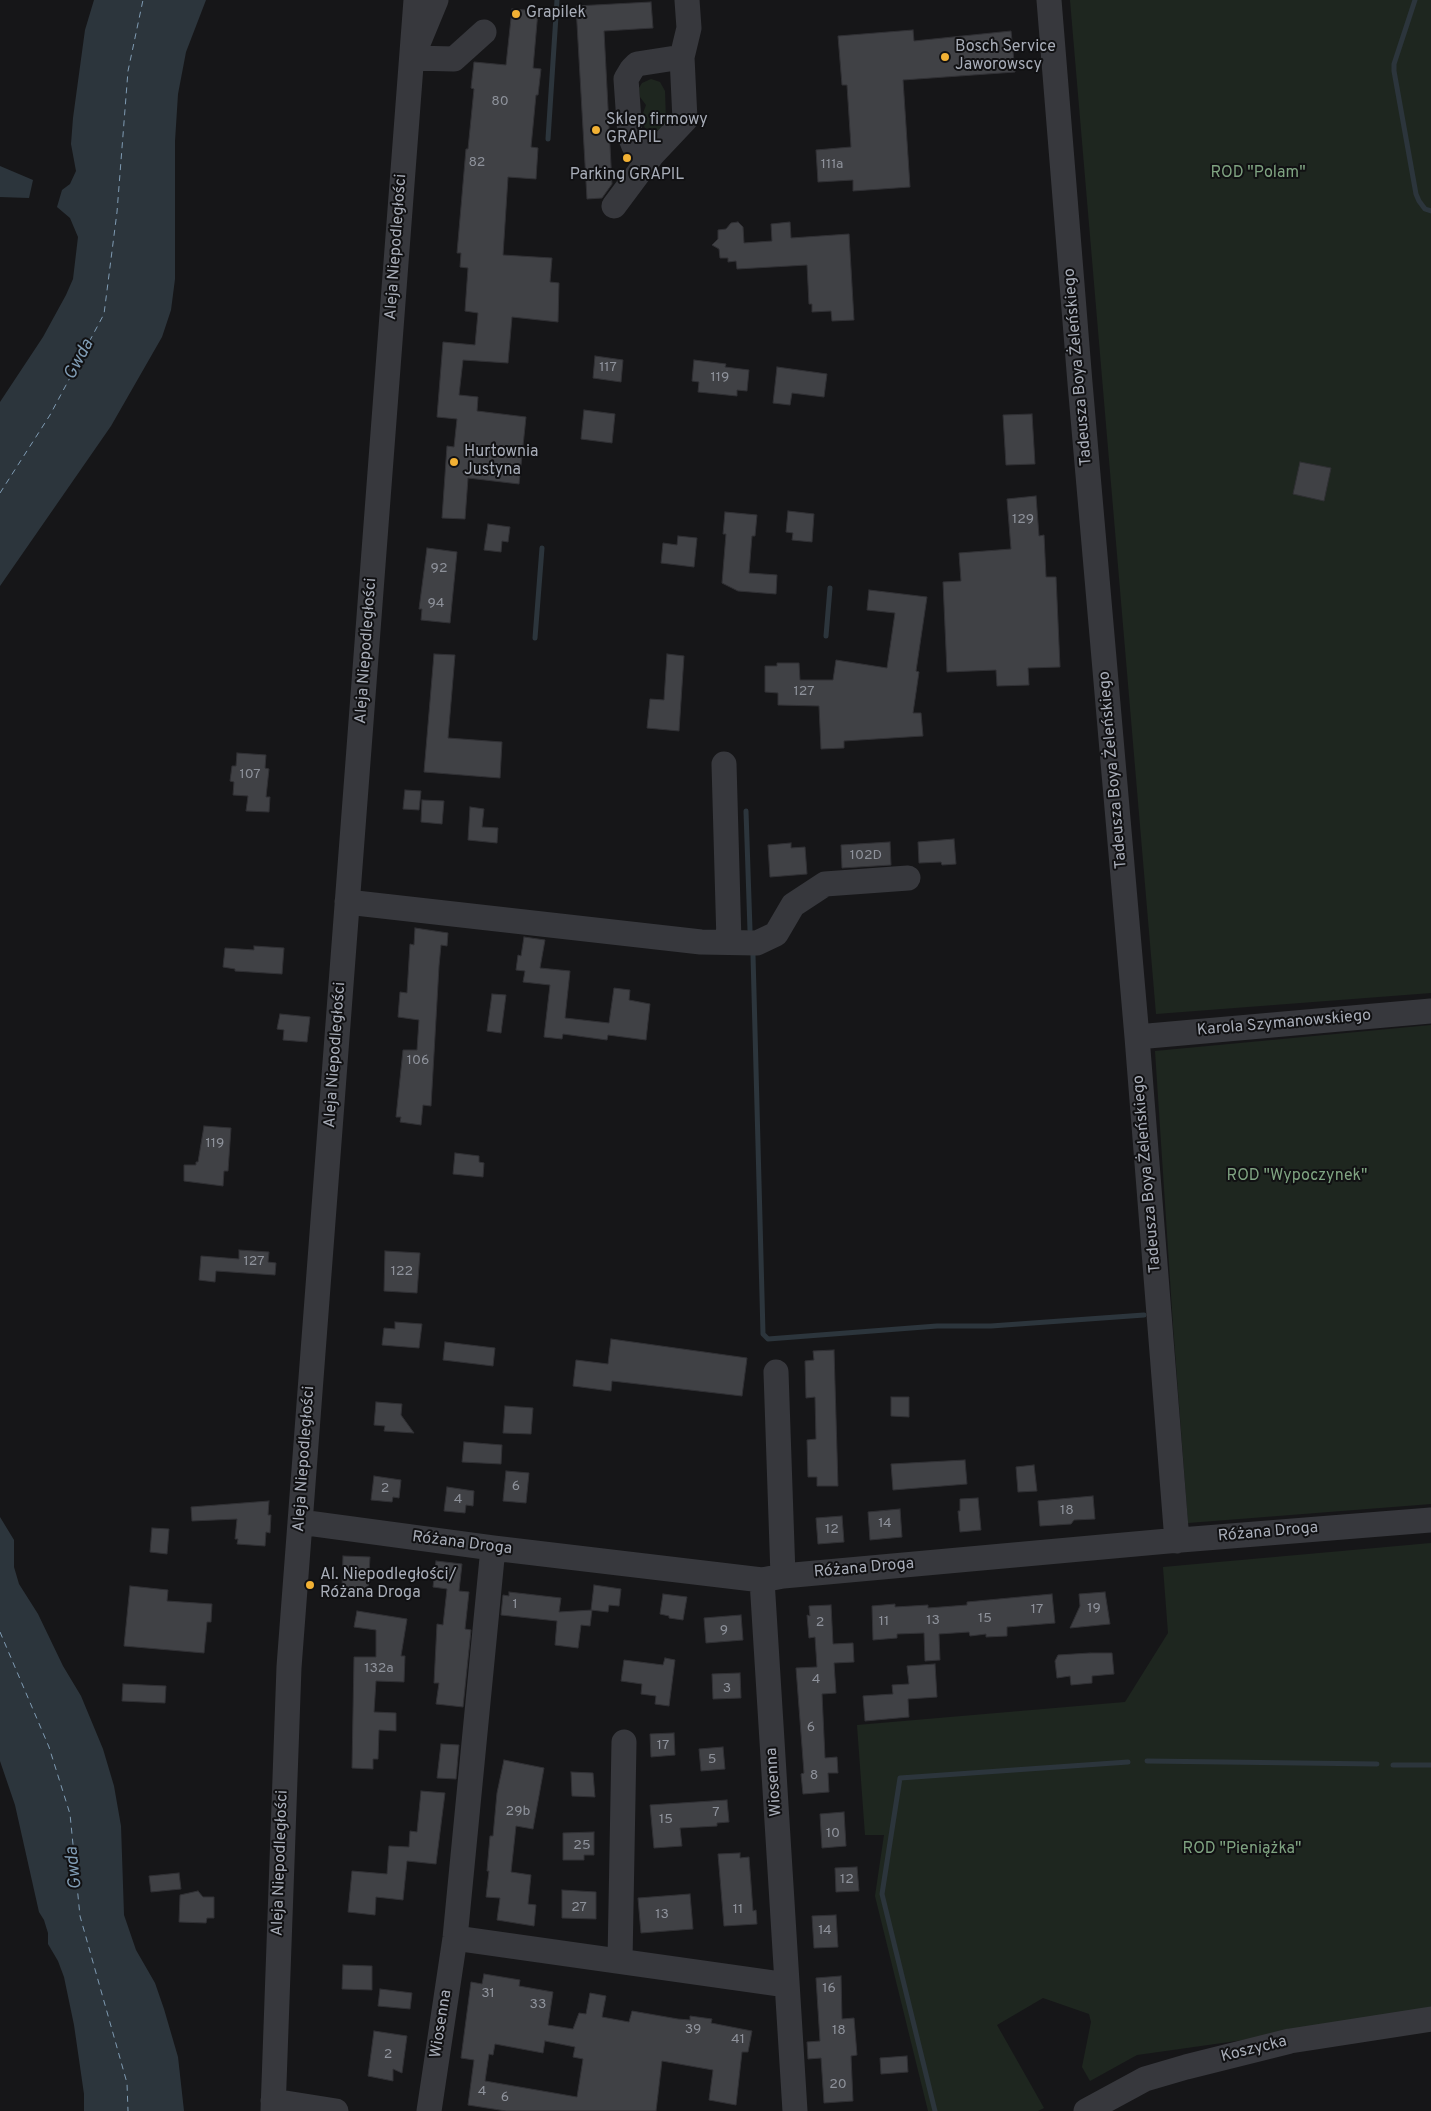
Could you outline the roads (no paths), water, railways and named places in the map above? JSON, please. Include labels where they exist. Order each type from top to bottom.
[{"type":"street","name":"Aleja Niepodległości","points":[[273,2106],[289,1667],[416,0]]},
{"type":"street","points":[[436,0],[412,58],[454,59],[484,32]]},
{"type":"street","points":[[614,206],[652,155],[685,120],[682,57],[688,28],[687,0]]},
{"type":"street","name":"Tadeusza Boya Żeleńskiego","points":[[1049,0],[1137,1036],[1177,1541]]},
{"type":"street","points":[[652,155],[634,146],[630,136],[626,79],[632,69],[638,64],[682,57]]},
{"type":"street","points":[[724,764],[729,942]]},
{"type":"street","points":[[348,902],[701,942],[757,942],[776,934],[793,905],[824,884],[908,878]]},
{"type":"street","name":"Karola Szymanowskiego","points":[[1137,1036],[1431,1011]]},
{"type":"street","name":"Wiosenna","points":[[776,1372],[773,1578],[787,1985],[795,2111]]},
{"type":"street","name":"Różana Droga","points":[[300,1522],[493,1548],[773,1578],[1431,1520]]},
{"type":"street","name":"Wiosenna","points":[[429,2111],[455,1938],[493,1548]]},
{"type":"street","points":[[620,1961],[624,1742]]},
{"type":"street","points":[[455,1938],[787,1985]]},
{"type":"street","name":"Koszycka","points":[[1086,2111],[1145,2079],[1186,2067],[1290,2041],[1431,2019]]},
{"type":"street","points":[[273,2106],[336,2111]]},
{"type":"water","name":"Gwda","points":[[94,0],[206,0],[186,52],[178,94],[175,141],[175,279],[171,310],[162,337],[111,426],[0,586],[0,402],[43,337],[73,279],[78,237],[70,218],[57,207],[62,190],[70,184],[76,171],[71,144],[73,118],[85,30]]},
{"type":"water","points":[[0,166],[33,180],[29,198],[0,197]]},
{"type":"water","name":"Gwda","points":[[0,1517],[14,1540],[14,1567],[19,1584],[38,1614],[63,1666],[81,1696],[103,1749],[114,1786],[121,1826],[124,1915],[136,1950],[155,1983],[164,2009],[178,2057],[184,2111],[84,2111],[84,2094],[74,2025],[64,1977],[58,1961],[48,1944],[48,1933],[39,1912],[15,1805],[0,1761]]},
{"type":"waterway","points":[[548,139],[557,0]]},
{"type":"waterway","points":[[1415,0],[1394,64],[1394,71],[1416,194],[1425,209],[1431,211]]},
{"type":"waterway","points":[[535,638],[542,548]]},
{"type":"waterway","points":[[826,636],[830,588]]},
{"type":"waterway","points":[[746,811],[750,930]]},
{"type":"waterway","points":[[753,955],[763,1334],[768,1339],[937,1326],[991,1326],[1144,1315]]},
{"type":"waterway","points":[[1147,1761],[1377,1764]]},
{"type":"waterway","points":[[935,2111],[882,1894],[900,1778],[1128,1762]]},
{"type":"waterway","points":[[1393,1765],[1431,1765]]},
{"type":"place","name":"Grapilek","points":[[516,14]]},
{"type":"place","name":"Bosch Service Jaworowscy","points":[[945,57]]},
{"type":"place","name":"Sklep firmowy GRAPIL","points":[[596,130]]},
{"type":"place","name":"Parking GRAPIL","points":[[627,158]]},
{"type":"place","name":"Hurtownia Justyna","points":[[454,462]]},
{"type":"place","name":"Al. Niepodległości/ Różana Droga","points":[[310,1585]]},
{"type":"park label","name":"ROD \"Polam\"","points":[[1258,174]]},
{"type":"park label","name":"ROD \"Wypoczynek\"","points":[[1297,1177]]},
{"type":"park label","name":"ROD \"Pieniążka\"","points":[[1242,1850]]}]
